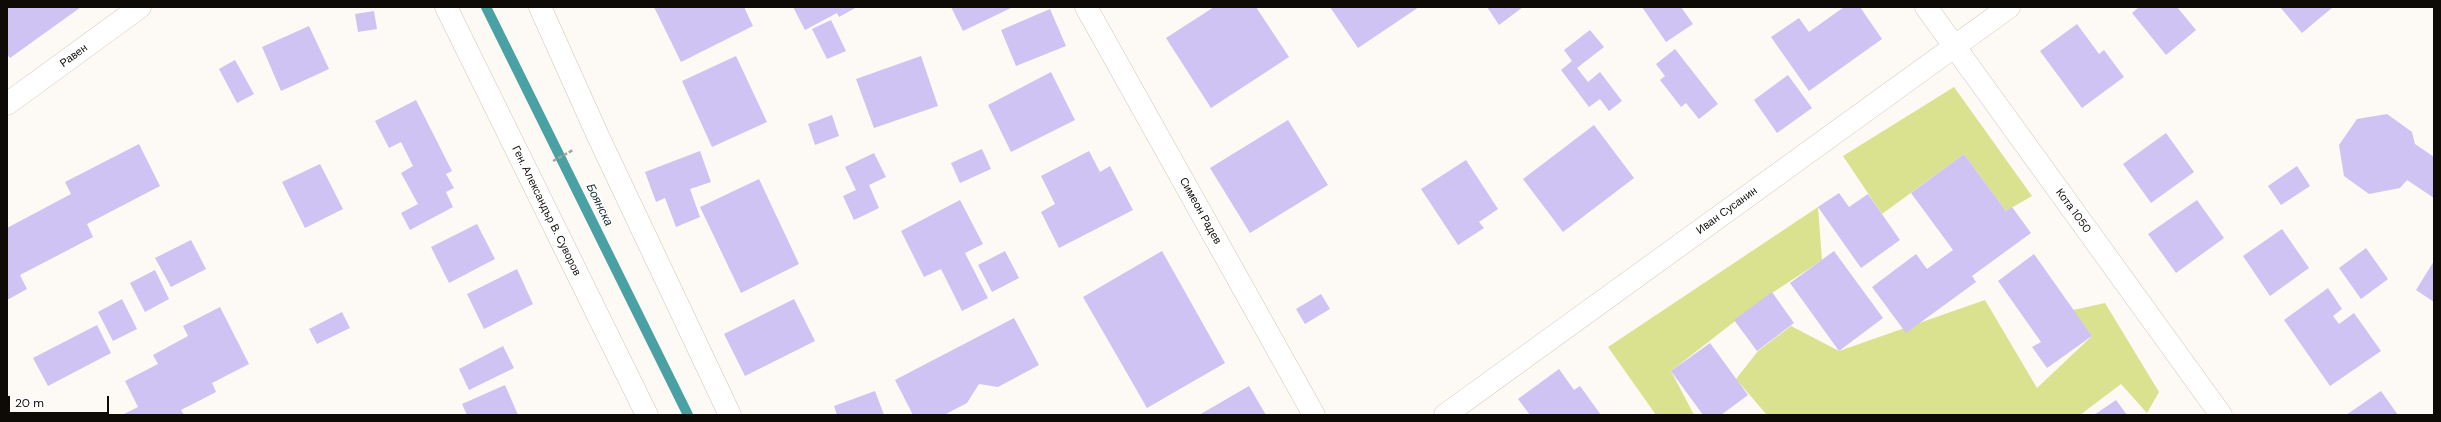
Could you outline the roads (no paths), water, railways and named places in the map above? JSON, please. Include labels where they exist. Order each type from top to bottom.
[{"type":"street","name":"Ген. Александър В. Суворов","points":[[446,7],[647,415]]},
{"type":"street","points":[[540,7],[598,136],[730,415]]},
{"type":"street","name":"Симеон Радев","points":[[1086,7],[1314,415]]},
{"type":"street","name":"Кота 1050","points":[[1926,7],[1954,48],[2221,415]]},
{"type":"street","name":"Иван Сусанин","points":[[1445,415],[2010,7]]},
{"type":"street","name":"Равен","points":[[7,104],[133,9]]},
{"type":"waterway","name":"Боянска","points":[[486,7],[688,415]]}]
